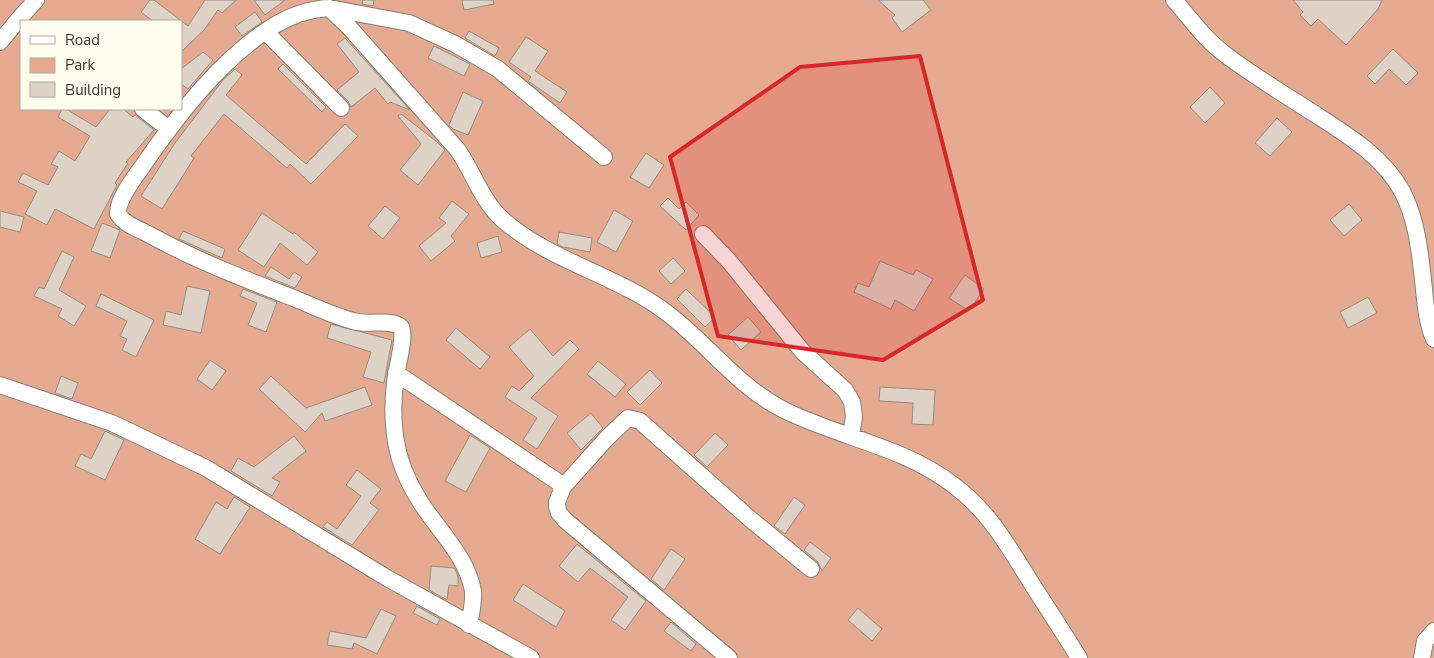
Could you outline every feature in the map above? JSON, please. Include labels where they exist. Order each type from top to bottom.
[{"type":"street","points":[[21,20],[36,0]]},
{"type":"street","points":[[1174,0],[1196,26],[1225,55],[1347,136],[1375,157],[1389,172],[1401,191],[1412,216],[1418,238],[1425,301],[1434,338]]},
{"type":"street","points":[[329,8],[365,44],[457,149],[467,162],[488,204],[502,219],[543,249],[606,277],[654,303],[697,337],[749,386],[773,404],[803,418],[851,435],[921,464],[953,484],[991,521],[1079,658]]},
{"type":"street","points":[[470,625],[473,597],[468,572],[418,498],[403,469],[398,451],[394,416],[396,373],[404,337],[402,328],[388,323],[359,323],[337,316],[226,271],[125,222],[118,211],[119,207],[131,182],[170,129],[210,81],[238,54],[266,32],[296,14],[308,10],[329,8],[409,22],[455,44],[498,69],[604,157]]},
{"type":"street","points":[[0,42],[20,21]]},
{"type":"street","points":[[266,32],[341,108]]},
{"type":"street","points":[[144,110],[170,129]]},
{"type":"street","points":[[703,234],[729,261],[803,352],[845,390],[852,402],[853,409],[854,417],[851,435]]},
{"type":"street","points":[[396,373],[564,486]]},
{"type":"street","points":[[0,385],[112,423],[206,468],[386,578],[526,657]]},
{"type":"street","points":[[729,658],[559,513],[557,502],[564,486],[624,421],[628,418],[636,420],[749,518],[812,569]]},
{"type":"street","points":[[1422,658],[1431,641]]},
{"type":"highlighted area","points":[[920,56],[983,300],[883,360],[718,336],[670,157],[800,67]]},
{"type":"green space","points":[[0,0],[1434,0],[1434,658],[0,658]]},
{"type":"building","points":[[150,0],[154,0],[180,20],[152,20],[141,12]]},
{"type":"building","points":[[205,0],[236,0],[222,13],[218,10],[204,30],[182,51],[182,21],[188,26]]},
{"type":"building","points":[[254,0],[285,0],[265,15]]},
{"type":"building","points":[[363,0],[374,0],[373,6],[362,4]]},
{"type":"building","points":[[462,0],[493,0],[494,4],[464,10]]},
{"type":"building","points":[[878,0],[923,0],[931,10],[902,32],[892,18],[895,15]]},
{"type":"building","points":[[1293,0],[1382,0],[1378,9],[1346,45],[1318,19],[1311,26],[1300,15],[1303,12]]},
{"type":"building","points":[[255,12],[262,22],[242,36],[235,27]]},
{"type":"building","points":[[469,31],[499,48],[495,56],[465,38]]},
{"type":"building","points":[[526,37],[548,51],[535,71],[567,92],[560,103],[528,81],[531,77],[509,62]]},
{"type":"building","points":[[345,38],[410,110],[390,102],[388,104],[375,88],[351,107],[337,90],[359,72],[337,44]]},
{"type":"building","points":[[434,46],[470,64],[464,76],[428,58]]},
{"type":"building","points":[[1393,49],[1418,73],[1406,85],[1389,69],[1375,84],[1367,76]]},
{"type":"building","points":[[203,52],[213,60],[188,89],[182,85],[182,68]]},
{"type":"building","points":[[283,64],[326,107],[322,112],[278,69]]},
{"type":"building","points":[[235,69],[242,75],[226,95],[306,164],[345,124],[358,136],[311,184],[290,164],[287,168],[224,114],[191,156],[194,158],[162,209],[141,196],[175,143],[223,80]]},
{"type":"building","points":[[1210,87],[1225,103],[1205,123],[1190,107]]},
{"type":"building","points":[[463,92],[483,101],[468,135],[453,129],[449,125]]},
{"type":"building","points":[[62,110],[68,110],[96,127],[109,110],[124,110],[133,117],[135,115],[154,130],[126,162],[128,163],[115,183],[117,185],[94,229],[55,209],[47,225],[25,214],[37,191],[18,182],[23,173],[48,185],[58,167],[51,164],[59,151],[75,161],[90,136],[58,117]]},
{"type":"building","points":[[401,114],[445,150],[418,185],[400,170],[421,144],[398,116]]},
{"type":"building","points":[[1277,118],[1292,132],[1270,156],[1255,143]]},
{"type":"building","points":[[646,153],[664,165],[649,188],[630,177]]},
{"type":"building","points":[[668,198],[679,209],[686,202],[699,215],[686,230],[660,206]]},
{"type":"building","points":[[452,201],[469,214],[451,236],[455,241],[431,261],[419,246],[446,223],[439,218]]},
{"type":"building","points":[[1349,204],[1362,220],[1344,236],[1330,220]]},
{"type":"building","points":[[385,206],[400,218],[383,239],[368,226]]},
{"type":"building","points":[[614,210],[633,221],[616,252],[597,242]]},
{"type":"building","points":[[0,211],[24,217],[20,232],[0,227]]},
{"type":"building","points":[[262,213],[293,234],[294,232],[318,252],[307,265],[280,243],[264,267],[238,250]]},
{"type":"building","points":[[102,223],[120,230],[110,258],[91,251]]},
{"type":"building","points":[[183,231],[225,249],[222,258],[179,239]]},
{"type":"building","points":[[559,232],[592,238],[590,252],[563,247],[557,244]]},
{"type":"building","points":[[498,236],[502,252],[481,258],[477,243]]},
{"type":"building","points":[[62,251],[74,257],[59,290],[86,306],[74,326],[58,316],[62,309],[34,296],[39,287],[44,289]]},
{"type":"building","points":[[673,258],[685,271],[671,284],[659,271]]},
{"type":"building","points":[[880,261],[913,275],[916,270],[933,279],[914,311],[895,300],[891,309],[854,292],[858,283],[869,287]]},
{"type":"building","points":[[271,267],[289,279],[294,272],[302,277],[295,288],[265,276]]},
{"type":"building","points":[[965,275],[984,289],[969,311],[949,298]]},
{"type":"building","points":[[187,286],[210,291],[201,333],[163,325],[166,311],[181,315]]},
{"type":"building","points":[[243,289],[277,302],[266,332],[248,325],[257,303],[240,296]]},
{"type":"building","points":[[686,289],[715,317],[705,327],[677,299]]},
{"type":"building","points":[[101,294],[154,320],[136,357],[122,350],[127,339],[120,336],[127,321],[96,306]]},
{"type":"building","points":[[1368,297],[1377,313],[1348,328],[1340,312]]},
{"type":"building","points":[[748,317],[761,332],[741,350],[728,335]]},
{"type":"building","points":[[331,324],[392,340],[384,383],[363,377],[371,352],[327,338]]},
{"type":"building","points":[[456,328],[490,357],[480,369],[446,340]]},
{"type":"building","points":[[530,329],[553,356],[570,340],[579,349],[531,398],[558,416],[537,449],[523,440],[537,418],[505,397],[512,386],[519,391],[534,376],[509,347]]},
{"type":"building","points":[[210,360],[226,371],[212,390],[197,379]]},
{"type":"building","points":[[598,361],[626,384],[615,397],[587,374]]},
{"type":"building","points":[[650,370],[662,383],[640,405],[627,392]]},
{"type":"building","points":[[61,376],[78,383],[72,399],[55,393]]},
{"type":"building","points":[[271,376],[306,408],[365,387],[372,405],[325,421],[322,413],[305,432],[259,389]]},
{"type":"building","points":[[880,387],[935,390],[933,425],[912,424],[913,403],[879,401]]},
{"type":"building","points":[[591,413],[603,428],[581,450],[567,433]]},
{"type":"building","points":[[105,431],[124,440],[105,480],[75,466],[81,454],[91,459]]},
{"type":"building","points":[[715,433],[728,445],[707,467],[694,455]]},
{"type":"building","points":[[470,435],[490,448],[466,492],[445,481]]},
{"type":"building","points":[[294,436],[306,451],[272,478],[280,482],[272,496],[231,471],[238,458],[254,467]]},
{"type":"building","points":[[357,470],[381,489],[370,503],[379,510],[352,545],[323,527],[327,522],[337,529],[361,496],[346,485]]},
{"type":"building","points":[[234,497],[250,507],[220,554],[195,539],[216,502],[227,509]]},
{"type":"building","points":[[794,497],[805,505],[785,534],[774,526]]},
{"type":"building","points":[[810,542],[831,558],[822,571],[818,562],[804,550]]},
{"type":"building","points":[[577,544],[646,601],[625,630],[611,620],[628,597],[590,568],[578,582],[559,566]]},
{"type":"building","points":[[671,549],[685,559],[664,590],[651,579]]},
{"type":"building","points":[[431,566],[454,568],[456,571],[458,586],[449,585],[447,600],[429,590]]},
{"type":"building","points":[[523,584],[565,611],[556,627],[513,600]]},
{"type":"building","points":[[417,606],[440,619],[437,625],[413,613]]},
{"type":"building","points":[[858,608],[882,629],[872,641],[848,620]]},
{"type":"building","points":[[381,609],[396,616],[377,654],[354,643],[352,649],[327,645],[330,631],[366,638]]},
{"type":"building","points":[[671,622],[696,644],[691,651],[664,631]]}]
